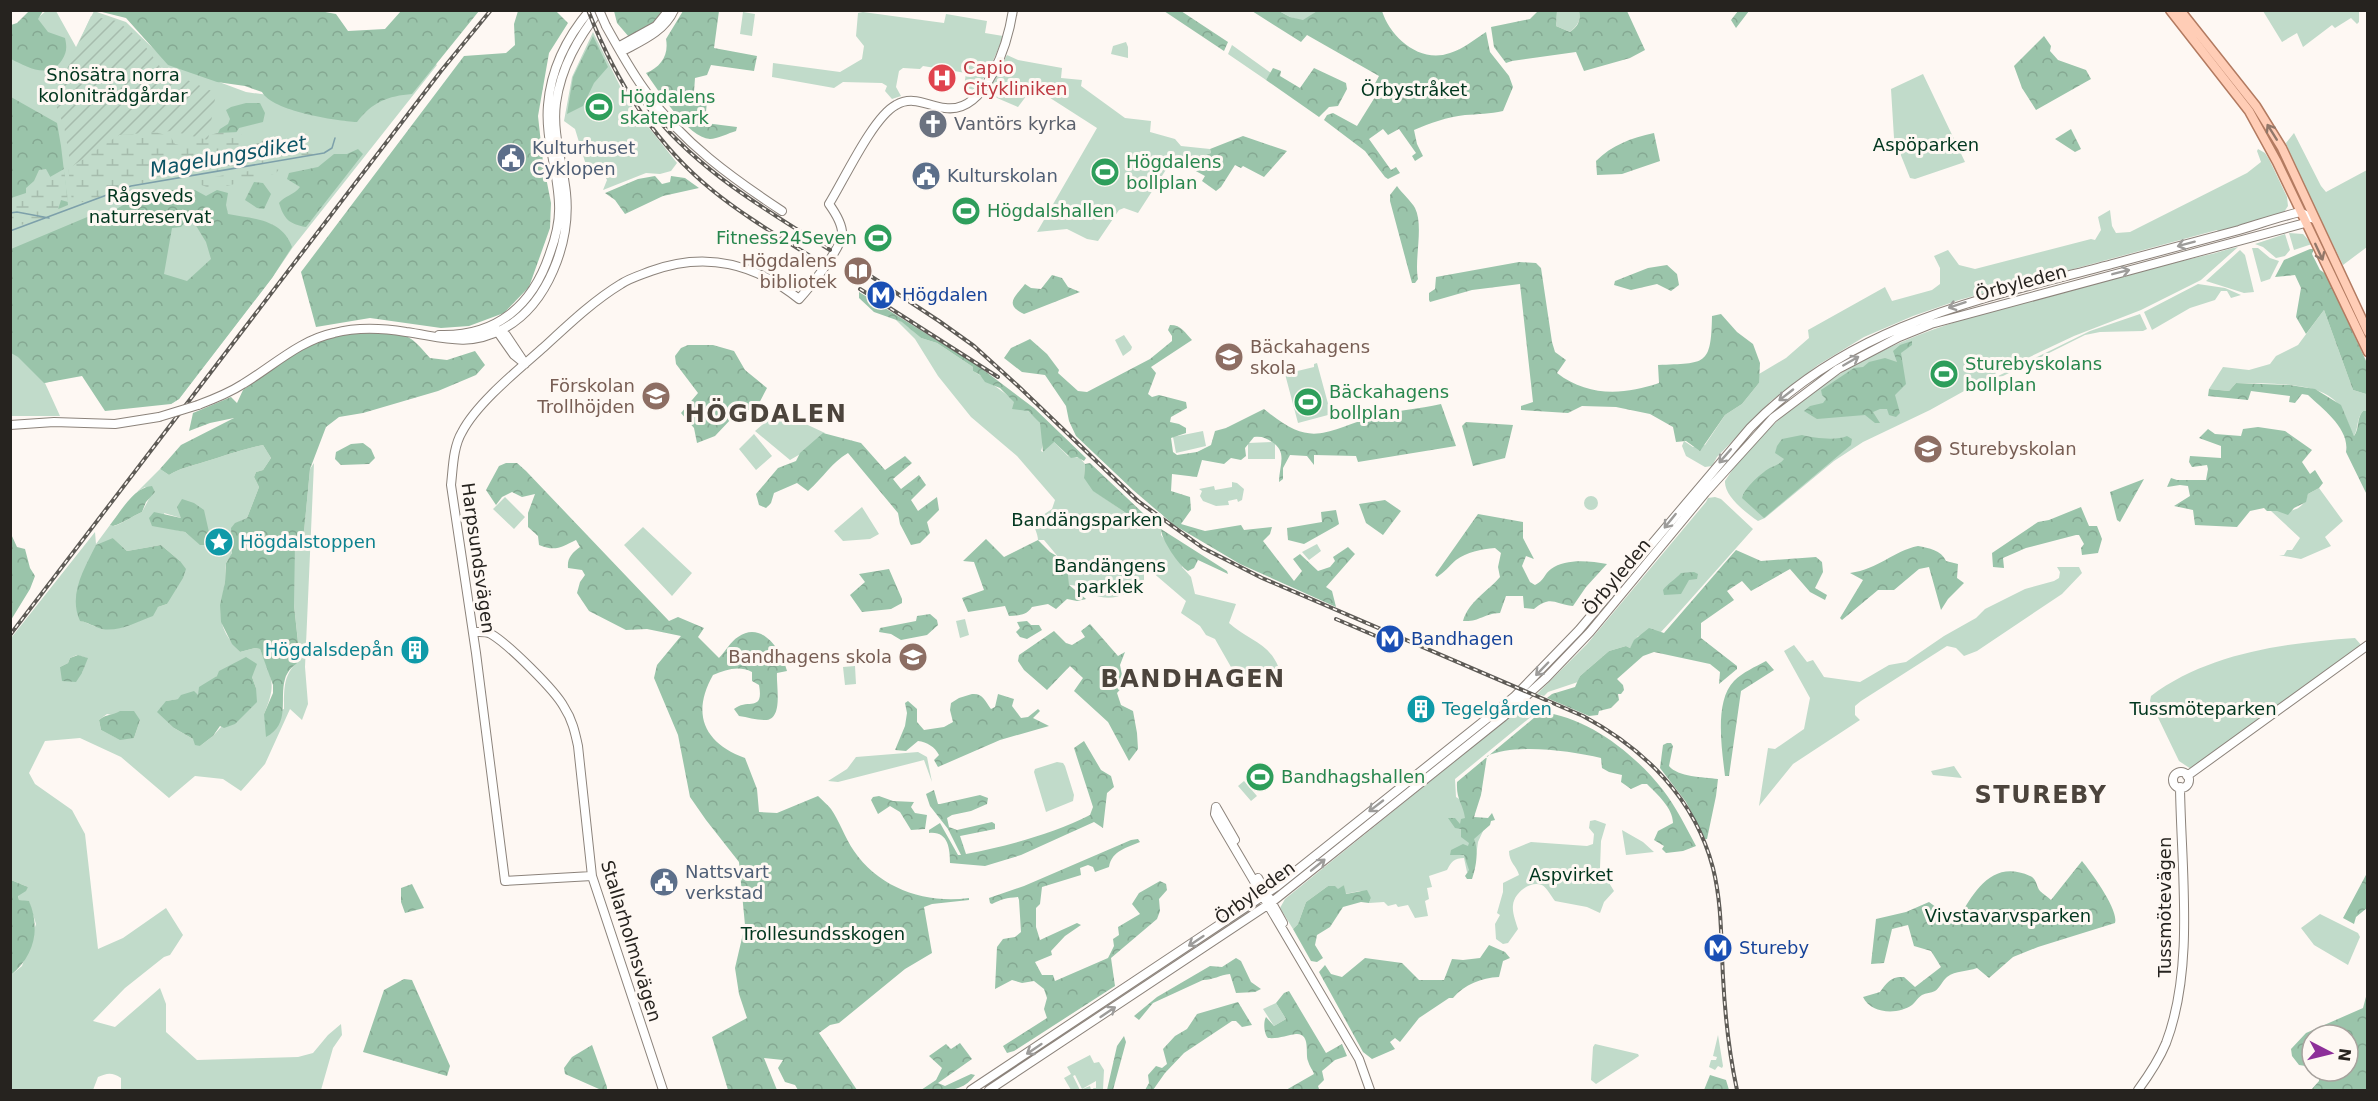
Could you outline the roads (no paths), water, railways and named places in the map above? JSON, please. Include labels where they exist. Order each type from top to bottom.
[{"type":"main road","points":[[497,327],[518,309],[535,289],[545,269],[556,236],[559,202],[548,131],[548,102],[554,75],[564,49],[590,10]]},
{"type":"main road","points":[[10,425],[54,422],[115,424],[159,417],[198,405],[234,389],[304,345],[326,334],[366,329],[426,335],[462,334],[497,327],[523,315],[539,297],[549,279],[566,227],[567,204],[555,125],[557,96],[571,53],[600,10]]},
{"type":"main road","points":[[600,10],[606,26],[647,94],[679,131],[708,158],[782,211]]},
{"type":"main road","points":[[620,50],[660,22],[669,10]]},
{"type":"main road","points":[[620,50],[653,35],[666,24],[674,10]]},
{"type":"main road","name":"Harpsundsvägen","points":[[592,876],[506,881],[451,485],[460,434],[472,416],[525,364],[576,319],[615,288],[631,279],[664,267],[701,261],[728,264],[768,277],[799,299],[817,277],[842,236],[840,226],[828,204],[873,130],[890,109],[902,102],[913,100],[942,108],[956,108],[968,104],[982,92],[1006,44],[1013,10]]},
{"type":"main road","points":[[2170,10],[2249,111],[2277,162],[2367,352]]},
{"type":"main road","points":[[2180,10],[2256,106],[2282,148],[2367,332]]},
{"type":"main road","points":[[2303,216],[2306,199]]},
{"type":"main road","points":[[2303,216],[2314,219]]},
{"type":"main road","name":"Örbyleden","points":[[971,1090],[1264,894],[1514,697],[1579,630],[1750,428],[1822,367],[1893,329],[1956,305],[2243,229],[2303,216]]},
{"type":"main road","name":"Örbyleden","points":[[989,1090],[1270,903],[1503,717],[1546,678],[1590,632],[1754,437],[1791,403],[1838,369],[1899,337],[1962,314],[2246,240],[2303,216]]},
{"type":"main road","points":[[2243,229],[2246,240]]},
{"type":"main road","points":[[497,327],[525,364]]},
{"type":"main road","points":[[1707,477],[1715,484]]},
{"type":"main road","name":"Stallarholmsvägen","points":[[473,632],[488,633],[502,643],[551,689],[564,706],[573,725],[578,746],[592,876],[663,1090]]},
{"type":"main road","points":[[2187,776],[2367,645]]},
{"type":"main road","points":[[2183,772],[2187,776],[2187,784],[2180,787],[2173,781],[2175,774],[2183,772]]},
{"type":"main road","name":"Tussmötevägen","points":[[2138,1090],[2154,1066],[2166,1041],[2182,970],[2180,787]]},
{"type":"main road","points":[[1264,894],[1216,807],[1215,814],[1218,820],[1264,894],[1270,903],[1359,1059],[1370,1090]]},
{"type":"waterway","name":"Magelungsdiket","points":[[10,231],[131,186],[324,153],[332,148],[335,138]]},
{"type":"waterway","name":"Magelungsdiket","points":[[10,213],[17,212],[49,218]]},
{"type":"railway","points":[[10,635],[441,71],[491,10]]},
{"type":"railway","points":[[588,10],[610,61],[624,85],[638,108],[672,151],[725,200],[818,261]]},
{"type":"railway","points":[[642,100],[662,124],[705,166],[753,201],[830,250]]},
{"type":"railway","points":[[869,275],[974,346],[1138,501],[1203,548],[1262,578],[1583,716],[1606,729],[1647,760],[1680,798],[1694,820],[1713,868],[1720,909],[1726,1020],[1737,1090]]},
{"type":"railway","points":[[860,289],[998,377]]},
{"type":"railway","points":[[1336,619],[1399,646]]},
{"type":"place","name":"Capio Citykliniken","points":[[942,78]]},
{"type":"place","name":"Högdalens skatepark","points":[[599,107]]},
{"type":"place","name":"Vantörs kyrka","points":[[933,124]]},
{"type":"place","name":"Kulturhuset Cyklopen","points":[[511,158]]},
{"type":"place","name":"Högdalens bollplan","points":[[1105,172]]},
{"type":"place","name":"Kulturskolan","points":[[926,176]]},
{"type":"place","name":"Högdalshallen","points":[[966,211]]},
{"type":"place","name":"Fitness24Seven","points":[[878,238]]},
{"type":"place","name":"Högdalens bibliotek","points":[[858,271]]},
{"type":"place","name":"Högdalen","points":[[881,295]]},
{"type":"place","name":"Bäckahagens skola","points":[[1229,357]]},
{"type":"place","name":"Sturebyskolans bollplan","points":[[1944,374]]},
{"type":"place","name":"Förskolan Trollhöjden","points":[[656,396]]},
{"type":"place","name":"Bäckahagens bollplan","points":[[1308,402]]},
{"type":"place","name":"Sturebyskolan","points":[[1928,449]]},
{"type":"place","name":"Högdalstoppen","points":[[219,542]]},
{"type":"place","name":"Bandhagen","points":[[1390,639]]},
{"type":"place","name":"Högdalsdepån","points":[[415,650]]},
{"type":"place","name":"Bandhagens skola","points":[[913,657]]},
{"type":"place","name":"Tegelgården","points":[[1421,709]]},
{"type":"place","name":"Bandhagshallen","points":[[1260,777]]},
{"type":"place","name":"Nattsvart verkstad","points":[[664,882]]},
{"type":"place","name":"Stureby","points":[[1718,948]]},
{"type":"district","name":"HÖGDALEN","points":[[766,414]]},
{"type":"district","name":"BANDHAGEN","points":[[1193,679]]},
{"type":"district","name":"STUREBY","points":[[2041,795]]},
{"type":"park label","name":"Snösätra norra koloniträdgårdar","points":[[113,85]]},
{"type":"park label","name":"Örbystråket","points":[[1414,90]]},
{"type":"park label","name":"Aspöparken","points":[[1926,145]]},
{"type":"park label","name":"Rågsveds naturreservat","points":[[150,206]]},
{"type":"park label","name":"Bandängsparken","points":[[1087,520]]},
{"type":"park label","name":"Bandängens parklek","points":[[1110,576]]},
{"type":"park label","name":"Tussmöteparken","points":[[2203,709]]},
{"type":"park label","name":"Aspvirket","points":[[1571,875]]},
{"type":"park label","name":"Vivstavarvsparken","points":[[2008,916]]},
{"type":"park label","name":"Trollesundsskogen","points":[[823,934]]}]
